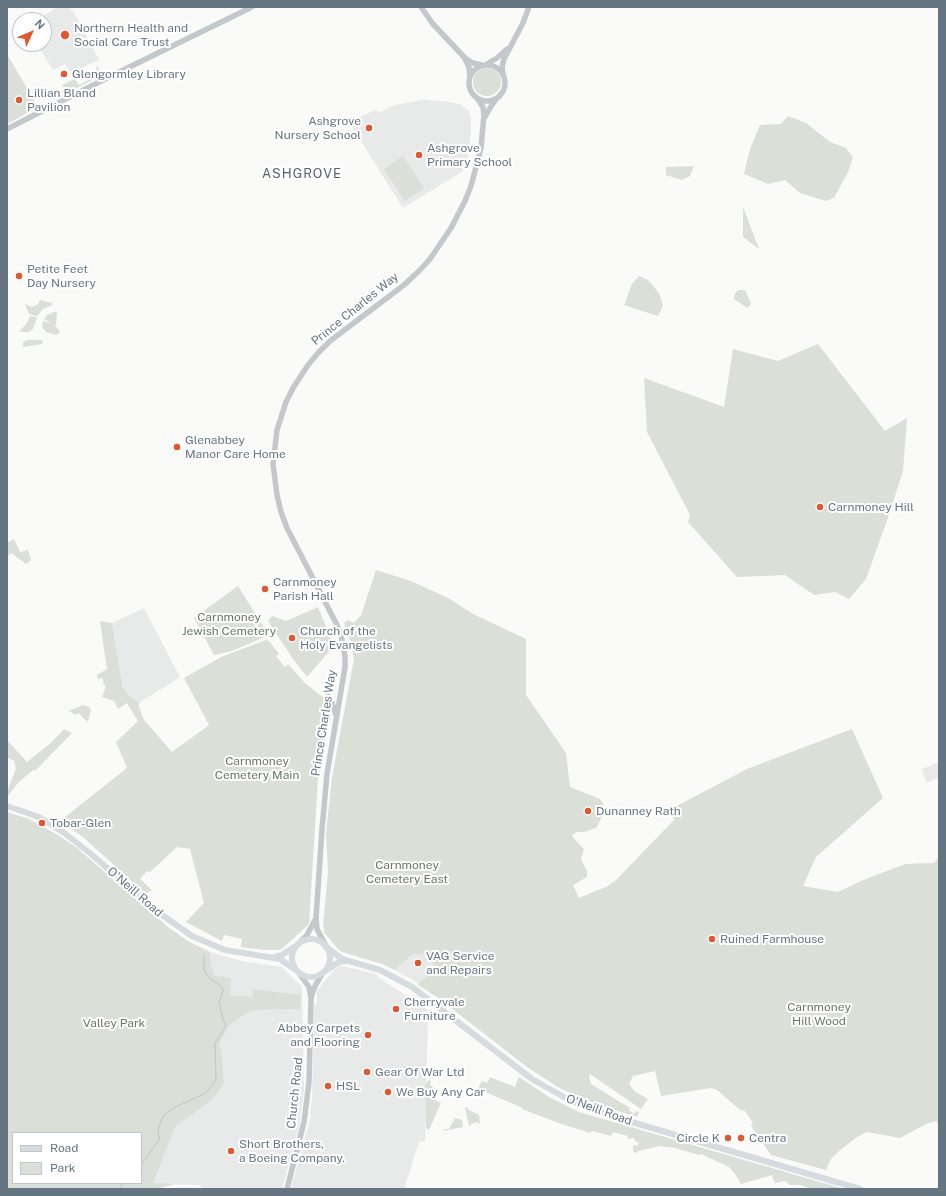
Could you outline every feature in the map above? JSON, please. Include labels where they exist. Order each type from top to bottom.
[{"type":"main road","name":"O'Neill Road","points":[[7,806],[39,817],[63,832],[91,854],[171,923],[192,936],[225,950],[280,960],[298,972]]},
{"type":"main road","points":[[273,958],[282,955],[306,940],[315,939],[323,943],[330,954],[328,967],[324,972]]},
{"type":"main road","points":[[298,944],[293,951],[292,960],[298,972],[310,978],[324,972],[333,965],[347,961]]},
{"type":"main road","name":"O'Neill Road","points":[[326,946],[332,952],[347,961],[380,970],[400,980],[422,994],[532,1079],[571,1101],[612,1116],[860,1189]]},
{"type":"street","points":[[7,129],[252,7]]},
{"type":"street","points":[[420,7],[433,24],[465,58],[473,63],[496,67],[503,74]]},
{"type":"street","points":[[465,58],[469,67],[470,87],[473,94],[477,98],[486,101],[499,96],[505,87],[503,62],[523,23],[529,7]]},
{"type":"street","points":[[470,78],[474,70],[497,58],[512,44]]},
{"type":"street","name":"Prince Charles Way","points":[[484,119],[499,96]]},
{"type":"street","name":"Prince Charles Way","points":[[326,946],[317,929],[316,918],[323,808],[327,774],[345,667],[343,645],[337,625],[287,528],[281,512],[274,478],[274,448],[277,430],[286,402],[293,388],[304,370],[318,353],[330,341],[404,285],[442,243],[458,215],[471,186],[481,148],[484,119],[483,107],[477,98]]},
{"type":"street","points":[[328,696],[332,703],[336,717]]},
{"type":"street","name":"Prince Charles Way","points":[[298,944],[307,935],[316,918]]},
{"type":"street","name":"Church Road","points":[[287,1189],[298,1152],[306,1111],[309,1082],[311,998],[309,987],[298,972]]},
{"type":"street","name":"Church Road","points":[[311,998],[315,986],[324,972]]},
{"type":"shaded area","name":"Northern Health and Social Care Trust","points":[[58,7],[69,7],[80,22],[99,60],[71,73],[65,64],[53,70],[42,52],[52,52],[52,12],[50,12]]},
{"type":"shaded area","name":"Ashgrove Primary School","points":[[422,100],[443,101],[460,104],[469,111],[471,120],[471,134],[467,162],[463,171],[403,208],[349,122],[375,110],[381,112],[395,105]]},
{"type":"shaded area","points":[[144,608],[180,677],[139,703],[129,696],[123,688],[112,623]]},
{"type":"shaded area","points":[[939,762],[939,778],[926,783],[922,769]]},
{"type":"shaded area","points":[[210,952],[241,961],[282,967],[302,987],[304,1090],[299,1127],[282,1189],[205,1189],[198,1185],[152,1184],[175,1127],[212,1100],[221,1046],[220,1042],[229,1026],[245,1014],[256,1010],[300,1009],[301,995],[253,989],[252,997],[229,995],[214,976]]},
{"type":"shaded area","points":[[413,954],[425,954],[437,969],[418,983],[395,970]]},
{"type":"shaded area","points":[[340,966],[378,975],[378,977],[428,1010],[425,1141],[419,1142],[404,1189],[291,1189],[311,1116],[314,1005],[317,1004],[317,991],[335,969]]},
{"type":"green space","points":[[7,54],[38,107],[7,124]]},
{"type":"green space","points":[[97,66],[102,75],[67,93],[62,85],[75,79],[79,85],[99,74],[96,68]]},
{"type":"green space","points":[[487,68],[493,69],[497,72],[500,76],[500,88],[497,92],[493,95],[487,96],[481,95],[477,92],[474,88],[473,82],[474,76],[477,72],[481,69]]},
{"type":"green space","points":[[788,116],[806,123],[830,142],[846,148],[853,157],[849,170],[834,198],[826,201],[800,193],[785,180],[768,184],[744,174],[750,149],[760,125],[781,124]]},
{"type":"green space","points":[[403,156],[424,188],[405,201],[384,169]]},
{"type":"green space","points":[[694,166],[690,176],[682,180],[666,175],[666,167]]},
{"type":"green space","points":[[743,207],[759,249],[743,237]]},
{"type":"green space","points":[[639,276],[648,280],[659,293],[663,306],[658,316],[624,305],[632,284]]},
{"type":"green space","points":[[738,290],[745,290],[751,304],[747,308],[734,299],[734,295]]},
{"type":"green space","points":[[40,300],[52,303],[52,305],[43,309],[37,316],[29,314],[25,304],[32,307],[38,304]]},
{"type":"green space","points":[[57,312],[55,325],[60,332],[56,335],[46,332],[42,327],[43,321],[51,323],[44,319],[47,315]]},
{"type":"green space","points":[[30,316],[37,317],[33,329],[29,332],[19,332],[27,323]]},
{"type":"green space","points":[[28,340],[43,341],[42,344],[23,347],[23,342]]},
{"type":"green space","points":[[818,344],[885,431],[907,418],[903,471],[890,512],[866,579],[849,599],[835,592],[814,595],[785,575],[737,577],[688,522],[690,515],[647,432],[644,378],[724,407],[733,349],[778,361]]},
{"type":"green space","points":[[14,539],[20,552],[28,550],[31,560],[26,564],[11,553],[7,557],[7,543]]},
{"type":"green space","name":"Carnmoney Hill Wood","points":[[376,570],[411,581],[448,598],[473,614],[526,639],[526,695],[566,753],[570,787],[600,799],[603,803],[603,815],[596,828],[584,832],[577,832],[572,835],[584,849],[581,859],[587,871],[587,877],[573,885],[579,898],[608,886],[616,880],[674,820],[671,809],[747,769],[852,729],[883,798],[816,857],[803,886],[838,892],[861,881],[905,864],[934,863],[939,857],[939,1125],[936,1121],[926,1124],[900,1138],[867,1132],[857,1137],[839,1151],[831,1159],[826,1170],[771,1155],[751,1126],[753,1123],[745,1111],[739,1109],[717,1090],[711,1088],[661,1096],[655,1071],[633,1076],[629,1084],[634,1091],[648,1099],[641,1109],[590,1074],[589,1077],[591,1084],[630,1108],[629,1110],[634,1114],[636,1111],[639,1112],[637,1117],[599,1105],[561,1089],[527,1067],[438,998],[417,984],[437,969],[425,954],[413,954],[395,970],[382,964],[342,952],[338,949],[323,931],[325,931],[323,926],[328,872],[326,834],[332,777],[354,659],[349,636],[344,623],[348,620],[354,623],[361,615]]},
{"type":"green space","name":"Carnmoney Jewish Cemetery","points":[[238,586],[268,634],[267,636],[232,651],[214,655],[194,618]]},
{"type":"green space","points":[[318,607],[334,646],[307,677],[293,659],[268,621],[272,616],[286,621]]},
{"type":"green space","name":"Carnmoney Cemetery Main","points":[[100,621],[112,623],[123,688],[129,696],[139,703],[144,720],[172,752],[209,725],[184,678],[221,657],[266,640],[269,641],[279,654],[276,656],[285,667],[288,664],[305,683],[325,699],[331,707],[318,778],[309,924],[283,948],[279,950],[265,950],[241,947],[242,939],[224,935],[222,941],[186,922],[204,903],[190,849],[177,847],[150,872],[147,871],[140,879],[152,890],[146,894],[83,837],[60,821],[127,768],[116,742],[138,721],[127,703],[118,709],[114,701],[102,697],[106,686],[102,683],[104,682],[102,678],[98,679],[97,675],[107,669]]},
{"type":"green space","points":[[83,705],[89,707],[91,710],[88,722],[81,716],[80,713],[74,715],[72,712],[68,711]]},
{"type":"green space","points":[[64,729],[72,733],[35,771],[33,770],[18,783],[7,797],[7,792],[16,768],[14,761],[7,757],[7,753],[9,752],[7,749],[7,740],[27,762],[51,743]]},
{"type":"green space","name":"Valley Park","points":[[7,812],[29,819],[58,835],[77,848],[168,927],[188,941],[210,952],[214,976],[231,978],[230,995],[252,997],[253,989],[301,995],[300,1009],[256,1010],[245,1014],[229,1026],[220,1042],[224,1083],[212,1100],[175,1127],[153,1183],[175,1184],[157,1189],[7,1189]]},
{"type":"green space","points":[[490,1077],[515,1087],[519,1077],[549,1097],[579,1112],[844,1189],[811,1189],[801,1185],[790,1185],[785,1181],[775,1183],[772,1175],[741,1184],[729,1167],[701,1154],[699,1155],[675,1148],[660,1146],[638,1151],[637,1153],[633,1152],[633,1146],[638,1146],[639,1143],[635,1141],[634,1138],[627,1139],[628,1136],[613,1132],[611,1136],[592,1131],[590,1133],[522,1109],[523,1108],[478,1089],[482,1081],[487,1083]]},
{"type":"green space","points":[[429,1080],[431,1081],[430,1085],[433,1087],[429,1097],[441,1103],[429,1130],[426,1128],[425,1084]]},
{"type":"green space","points":[[465,1107],[479,1115],[480,1124],[478,1122],[469,1126]]},
{"type":"green space","points":[[455,1118],[462,1120],[463,1127],[443,1131],[444,1129],[449,1129]]},
{"type":"waterway","points":[[142,1164],[159,1140],[158,1130],[163,1116],[175,1107],[206,1093],[216,1080],[215,1043],[226,1026],[219,1002],[223,991],[222,987],[207,976],[204,970],[204,955]]},
{"type":"waterway","points":[[120,1189],[122,1184]]},
{"type":"place","name":"Northern Health and Social Care Trust","points":[[65,35]]},
{"type":"place","name":"Glengormley Library","points":[[64,74]]},
{"type":"place","name":"Lillian Bland Pavilion","points":[[19,100]]},
{"type":"place","name":"Ashgrove Nursery School","points":[[369,128]]},
{"type":"place","name":"Ashgrove Primary School","points":[[419,155]]},
{"type":"place","name":"Petite Feet Day Nursery","points":[[19,276]]},
{"type":"place","name":"Glenabbey Manor Care Home","points":[[177,447]]},
{"type":"place","name":"Carnmoney Hill","points":[[820,507]]},
{"type":"place","name":"Carnmoney Parish Hall","points":[[265,589]]},
{"type":"place","name":"Church of the Holy Evangelists","points":[[292,638]]},
{"type":"place","name":"Dunanney Rath","points":[[588,811]]},
{"type":"place","name":"Tobar-Glen","points":[[42,823]]},
{"type":"place","name":"Ruined Farmhouse","points":[[712,939]]},
{"type":"place","name":"VAG Service and Repairs","points":[[418,963]]},
{"type":"place","name":"Cherryvale Furniture","points":[[396,1009]]},
{"type":"place","name":"Abbey Carpets and Flooring","points":[[368,1035]]},
{"type":"place","name":"Gear Of War Ltd","points":[[367,1072]]},
{"type":"place","name":"HSL","points":[[328,1086]]},
{"type":"place","name":"We Buy Any Car","points":[[388,1092]]},
{"type":"place","name":"Circle K","points":[[728,1138]]},
{"type":"place","name":"Centra","points":[[741,1138]]},
{"type":"place","name":"Short Brothers, a Boeing Company.","points":[[231,1151]]},
{"type":"district","name":"ASHGROVE","points":[[302,174]]},
{"type":"park label","name":"Carnmoney Cemetery East","points":[[407,872]]}]
